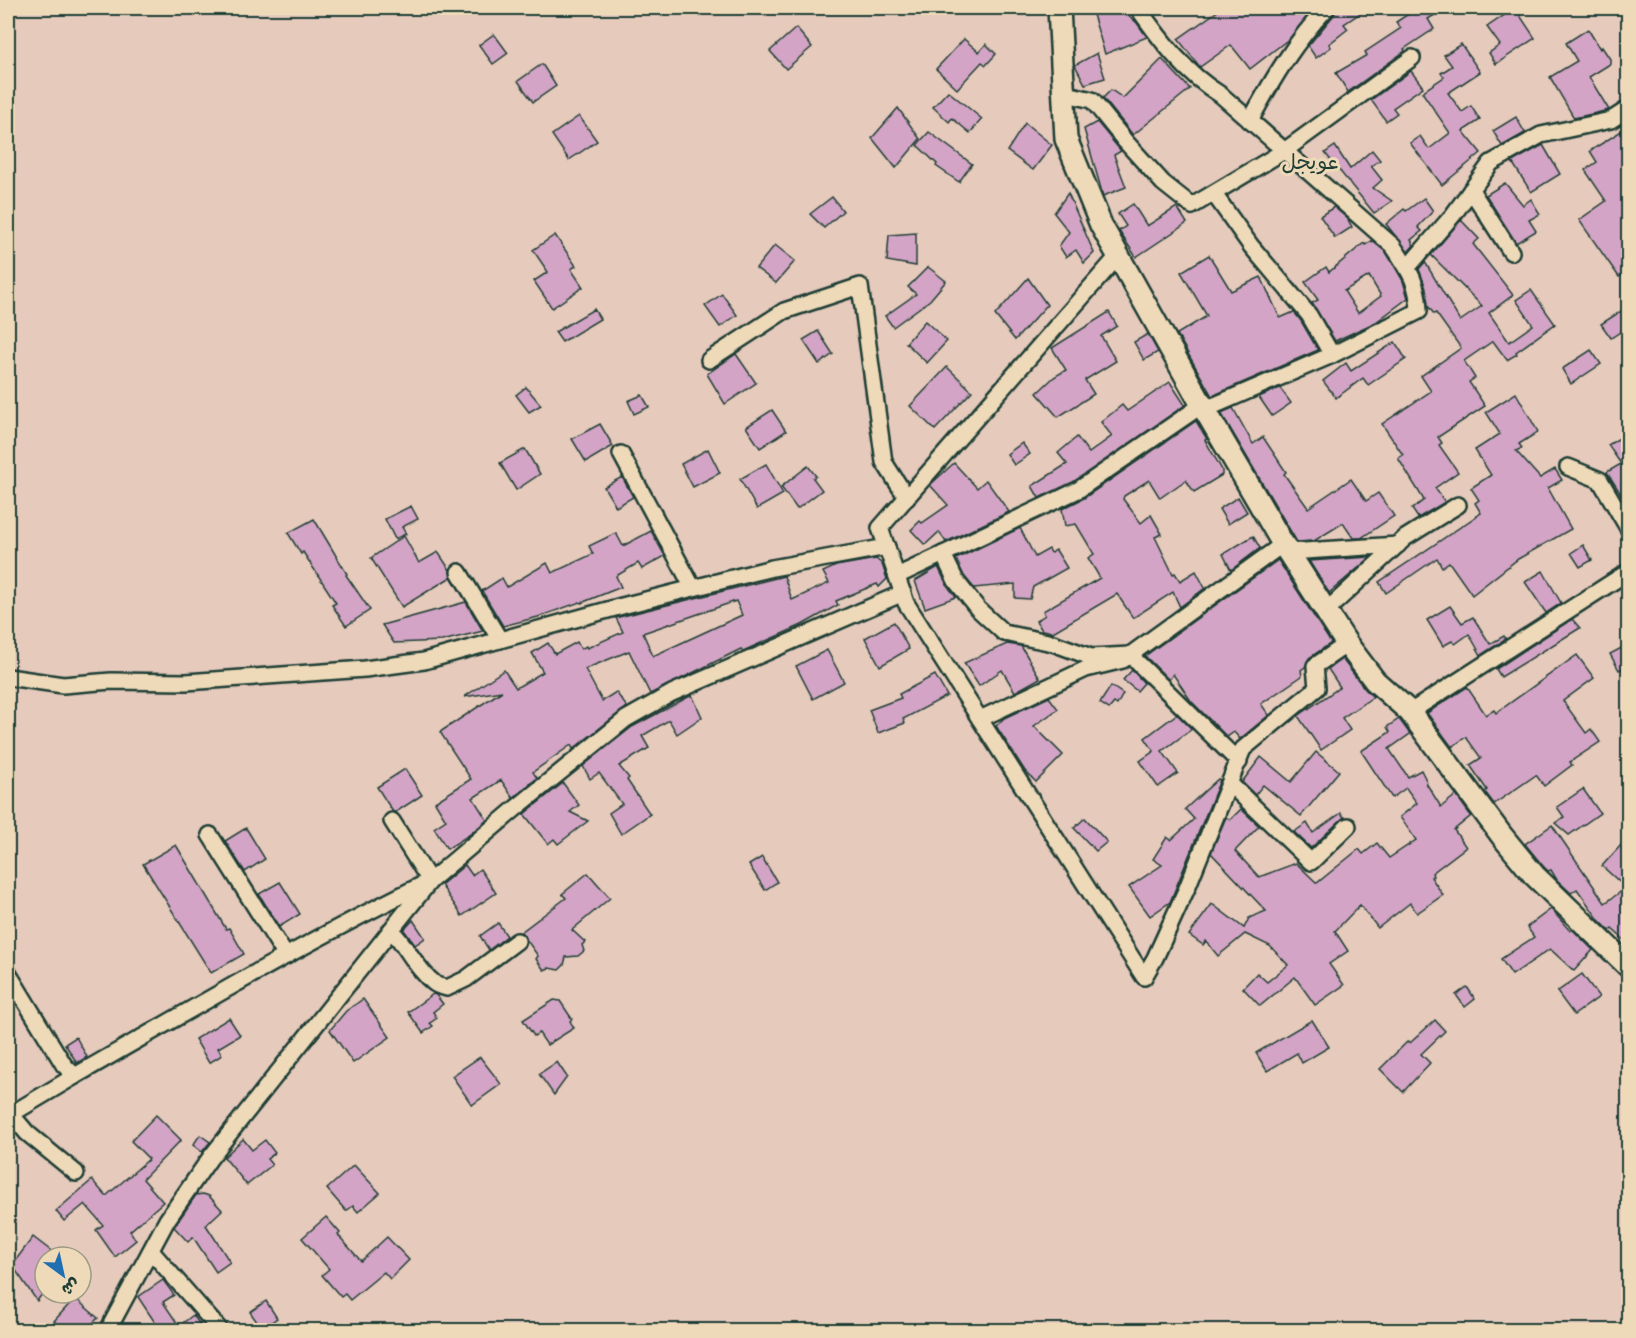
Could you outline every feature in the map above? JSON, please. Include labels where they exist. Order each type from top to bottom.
[{"type":"street","points":[[1059,8],[1066,139],[1101,225],[1202,405],[1286,548],[1347,644],[1375,681],[1410,712],[1502,837],[1534,875],[1629,966]]},
{"type":"street","points":[[897,576],[1078,490],[1202,405],[1212,406],[1332,355],[1419,311],[1418,292],[1408,267],[1393,246],[1221,95],[1203,84],[1167,48],[1138,8]]},
{"type":"street","points":[[1250,121],[1270,84],[1305,31],[1327,8]]},
{"type":"street","points":[[1063,93],[1092,100],[1163,183],[1192,206],[1284,151],[1412,58]]},
{"type":"street","points":[[1408,267],[1453,215],[1491,163],[1541,135],[1611,120],[1629,109]]},
{"type":"street","points":[[1471,190],[1511,252]]},
{"type":"street","points":[[1214,194],[1251,246],[1309,315],[1332,355]]},
{"type":"street","points":[[1118,256],[880,528],[906,603],[1144,977],[1187,888],[1243,749],[1317,688],[1315,666],[1347,644]]},
{"type":"street","points":[[709,360],[784,311],[861,286],[884,462],[907,498]]},
{"type":"street","points":[[621,454],[693,588]]},
{"type":"street","points":[[1568,467],[1600,480],[1629,528]]},
{"type":"street","points":[[1326,611],[1405,538],[1458,505]]},
{"type":"street","points":[[980,719],[1086,669],[1123,660],[1286,548],[1398,545]]},
{"type":"street","points":[[10,674],[63,685],[111,681],[186,682],[365,669],[424,661],[772,568],[887,547]]},
{"type":"street","points":[[944,554],[956,581],[978,609],[1004,633],[1053,644],[1090,657],[1130,655],[1239,762]]},
{"type":"street","points":[[459,572],[500,640]]},
{"type":"street","points":[[1410,712],[1629,572]]},
{"type":"street","points":[[108,1330],[167,1220],[210,1158],[430,881],[516,808],[626,720],[672,693],[903,592]]},
{"type":"street","points":[[1230,784],[1311,862],[1348,826]]},
{"type":"street","points":[[392,821],[430,881]]},
{"type":"street","points":[[210,835],[286,956]]},
{"type":"street","points":[[76,1173],[27,1133],[9,1115],[286,956],[367,911],[430,881]]},
{"type":"street","points":[[391,930],[402,940],[435,985],[447,988],[466,979],[517,941]]},
{"type":"street","points":[[8,973],[64,1065],[75,1076]]},
{"type":"street","points":[[151,1251],[220,1330]]},
{"type":"building","points":[[1091,8],[1120,8],[1137,23],[1147,37],[1105,54]]},
{"type":"building","points":[[1222,8],[1314,8],[1290,38],[1250,69],[1231,45],[1200,67],[1178,39]]},
{"type":"building","points":[[1336,8],[1368,8],[1344,24],[1348,29],[1329,44],[1331,47],[1316,58],[1308,46],[1334,15]]},
{"type":"building","points":[[1407,8],[1446,8],[1428,19],[1434,29],[1348,92],[1336,73],[1367,55],[1365,52],[1401,28],[1396,22],[1410,13]]},
{"type":"building","points":[[1515,8],[1535,38],[1496,64],[1489,53],[1500,45],[1487,27]]},
{"type":"building","points":[[796,28],[812,47],[786,69],[770,51]]},
{"type":"building","points":[[1588,29],[1600,49],[1602,47],[1610,59],[1610,64],[1589,77],[1609,110],[1574,118],[1550,77],[1577,61],[1566,43]]},
{"type":"building","points":[[494,34],[508,53],[493,64],[479,45]]},
{"type":"building","points":[[964,39],[979,52],[986,44],[996,54],[986,65],[982,62],[957,89],[936,69]]},
{"type":"building","points":[[1461,44],[1480,72],[1448,93],[1462,112],[1471,106],[1480,120],[1463,131],[1481,153],[1442,185],[1410,143],[1420,136],[1429,149],[1450,133],[1422,92],[1444,77],[1441,73],[1452,66],[1444,55]]},
{"type":"building","points":[[1097,53],[1105,78],[1085,84],[1075,65]]},
{"type":"building","points":[[1162,59],[1190,89],[1133,135],[1103,98],[1111,90],[1123,98]]},
{"type":"building","points":[[542,64],[556,86],[533,102],[518,81]]},
{"type":"building","points":[[1411,71],[1423,87],[1393,108],[1397,113],[1386,121],[1371,100]]},
{"type":"building","points":[[948,91],[982,119],[970,133],[952,118],[949,122],[933,107]]},
{"type":"building","points":[[898,108],[920,139],[896,168],[872,138]]},
{"type":"building","points":[[579,116],[597,141],[569,160],[552,135]]},
{"type":"building","points":[[1516,117],[1525,133],[1502,146],[1493,131]]},
{"type":"building","points":[[1097,122],[1121,151],[1114,155],[1126,187],[1103,196],[1084,129]]},
{"type":"building","points":[[1025,123],[1052,145],[1033,170],[1007,151]]},
{"type":"building","points":[[1629,126],[1629,271],[1619,277],[1579,220],[1606,201],[1585,170],[1597,162],[1590,151]]},
{"type":"building","points":[[929,132],[972,164],[959,182],[936,166],[937,164],[917,145]]},
{"type":"building","points":[[1543,145],[1560,174],[1531,192],[1512,162]]},
{"type":"building","points":[[1335,146],[1350,169],[1372,150],[1380,160],[1371,166],[1382,180],[1373,188],[1392,201],[1374,213],[1325,153]]},
{"type":"building","points":[[1505,183],[1523,205],[1531,199],[1540,214],[1529,220],[1536,231],[1516,243],[1486,195]]},
{"type":"building","points":[[1068,193],[1094,253],[1084,263],[1076,250],[1066,257],[1059,246],[1069,232],[1054,213]]},
{"type":"building","points":[[832,197],[843,211],[824,228],[810,214]]},
{"type":"building","points":[[1424,198],[1433,211],[1418,227],[1422,231],[1411,240],[1414,245],[1408,252],[1386,224],[1404,209],[1406,211]]},
{"type":"building","points":[[1133,204],[1147,226],[1177,207],[1187,223],[1136,257],[1119,231],[1126,226],[1118,214]]},
{"type":"building","points":[[1334,207],[1347,218],[1352,227],[1335,238],[1320,216]]},
{"type":"building","points":[[1461,220],[1479,239],[1473,244],[1513,295],[1489,313],[1509,342],[1533,325],[1516,300],[1531,290],[1555,324],[1507,360],[1493,341],[1464,361],[1475,378],[1469,382],[1485,406],[1438,437],[1442,443],[1439,445],[1458,472],[1435,488],[1445,502],[1418,518],[1412,509],[1424,500],[1398,458],[1403,455],[1382,424],[1431,391],[1421,376],[1461,348],[1436,313],[1434,314],[1428,306],[1426,289],[1419,269],[1425,262],[1460,321],[1482,306],[1431,255]]},
{"type":"building","points":[[916,233],[916,266],[887,261],[889,235]]},
{"type":"building","points":[[555,235],[576,266],[571,269],[583,287],[552,308],[534,281],[548,272],[533,250]]},
{"type":"building","points":[[1372,241],[1386,252],[1403,281],[1408,298],[1376,322],[1335,341],[1312,303],[1318,300],[1305,282],[1326,267],[1329,272],[1364,243],[1365,245]],"holes":[[[1369,276],[1381,296],[1358,313],[1344,291]]]},
{"type":"building","points":[[775,245],[795,261],[776,283],[756,268]]},
{"type":"building","points":[[1209,255],[1231,291],[1261,277],[1280,318],[1294,312],[1318,350],[1212,396],[1177,334],[1207,316],[1181,272]]},
{"type":"building","points":[[928,267],[946,281],[930,300],[893,327],[885,316],[916,294],[908,287]]},
{"type":"building","points":[[1028,278],[1047,305],[1015,340],[995,315]]},
{"type":"building","points":[[722,294],[737,315],[720,327],[705,306]]},
{"type":"building","points":[[1629,306],[1629,326],[1611,338],[1601,324]]},
{"type":"building","points":[[594,309],[600,319],[562,342],[555,332]]},
{"type":"building","points":[[1109,312],[1117,326],[1101,336],[1116,361],[1085,380],[1094,394],[1058,417],[1037,393],[1054,377],[1066,370],[1052,348]]},
{"type":"building","points":[[925,321],[947,341],[927,363],[906,343]]},
{"type":"building","points":[[818,331],[833,354],[819,364],[803,340]]},
{"type":"building","points":[[1148,334],[1158,352],[1144,360],[1134,342]]},
{"type":"building","points":[[1395,342],[1406,359],[1368,385],[1363,378],[1336,398],[1323,381],[1346,363],[1351,371]]},
{"type":"building","points":[[1591,350],[1601,364],[1571,384],[1562,369]]},
{"type":"building","points":[[736,354],[756,383],[725,404],[707,374]]},
{"type":"building","points":[[947,367],[972,391],[935,430],[910,406]]},
{"type":"building","points":[[1170,382],[1185,405],[1073,482],[1039,498],[1032,486],[1067,464],[1058,453],[1077,437],[1089,453],[1112,436],[1101,422],[1122,405],[1127,411]]},
{"type":"building","points":[[526,387],[541,405],[529,412],[516,395]]},
{"type":"building","points":[[1280,388],[1291,403],[1272,416],[1259,397]]},
{"type":"building","points":[[1516,393],[1538,432],[1519,444],[1522,448],[1516,451],[1540,478],[1555,469],[1562,480],[1548,488],[1571,529],[1518,559],[1472,595],[1449,562],[1442,567],[1437,558],[1386,593],[1379,582],[1481,513],[1475,503],[1479,500],[1471,488],[1491,475],[1475,450],[1500,434],[1486,412]]},
{"type":"building","points":[[642,395],[649,407],[634,414],[628,401]]},
{"type":"building","points":[[1233,408],[1253,444],[1263,437],[1286,472],[1284,474],[1308,508],[1351,479],[1366,501],[1378,493],[1394,516],[1361,538],[1353,538],[1343,523],[1314,541],[1297,542],[1221,413]]},
{"type":"building","points":[[772,410],[786,431],[760,448],[746,427]]},
{"type":"building","points":[[1196,421],[1222,470],[1222,475],[1194,492],[1186,480],[1160,498],[1149,480],[1124,496],[1123,499],[1141,523],[1151,515],[1162,534],[1155,537],[1173,574],[1175,573],[1180,581],[1196,571],[1205,588],[1180,607],[1173,592],[1133,618],[1117,594],[1053,632],[1042,630],[1036,621],[1045,615],[1043,611],[1100,578],[1088,558],[1094,554],[1076,524],[1065,526],[1062,509],[1084,498]]},
{"type":"building","points":[[600,424],[613,446],[586,462],[572,439]]},
{"type":"building","points":[[1621,437],[1629,449],[1629,507],[1607,472],[1621,464],[1608,445]]},
{"type":"building","points":[[1022,443],[1030,454],[1014,465],[1007,454]]},
{"type":"building","points":[[525,449],[540,474],[516,490],[500,463]]},
{"type":"building","points":[[708,449],[720,473],[693,487],[681,464]]},
{"type":"building","points":[[954,463],[977,488],[986,480],[1009,512],[946,542],[939,532],[925,545],[911,530],[920,521],[922,523],[948,505],[930,485]]},
{"type":"building","points":[[766,464],[783,494],[757,509],[740,479]]},
{"type":"building","points":[[808,466],[816,476],[813,478],[822,490],[797,509],[781,487]]},
{"type":"building","points":[[622,477],[633,497],[616,507],[604,487]]},
{"type":"building","points":[[1238,497],[1247,512],[1228,524],[1219,509]]},
{"type":"building","points":[[411,506],[418,519],[402,527],[406,534],[395,539],[385,519]]},
{"type":"building","points":[[314,519],[346,575],[370,610],[346,626],[332,605],[336,603],[288,533]]},
{"type":"building","points":[[1020,528],[1035,557],[1049,549],[1051,553],[1056,550],[1067,568],[1033,587],[1030,599],[1015,598],[1015,584],[974,588],[964,576],[956,559]]},
{"type":"building","points":[[651,531],[665,556],[642,569],[638,563],[616,576],[621,587],[581,603],[503,626],[482,591],[502,578],[507,587],[547,563],[552,573],[593,554],[589,546],[616,533],[623,546]]},
{"type":"building","points":[[404,536],[419,563],[438,552],[450,570],[451,577],[402,607],[371,558]]},
{"type":"building","points":[[1253,536],[1260,548],[1231,570],[1223,554]]},
{"type":"building","points":[[1583,545],[1592,560],[1580,567],[1571,553]]},
{"type":"building","points":[[1371,557],[1329,593],[1309,561]]},
{"type":"building","points":[[876,559],[882,564],[887,579],[879,587],[877,584],[836,601],[838,605],[802,625],[743,651],[741,649],[650,694],[629,651],[585,669],[602,701],[616,692],[627,707],[573,749],[571,745],[533,772],[537,778],[513,798],[501,780],[473,798],[487,820],[447,849],[434,828],[446,820],[435,802],[471,779],[440,732],[502,691],[464,697],[504,670],[516,688],[543,672],[532,653],[548,643],[555,654],[577,642],[581,649],[586,646],[587,648],[623,632],[616,618],[784,576],[792,600],[829,583],[823,572],[836,566]],"holes":[[[736,601],[742,615],[653,656],[643,633]]]},
{"type":"building","points":[[1278,560],[1331,643],[1309,658],[1301,670],[1302,676],[1261,704],[1269,715],[1240,739],[1234,732],[1227,737],[1191,701],[1173,674],[1169,680],[1145,656]]},
{"type":"building","points":[[938,567],[956,597],[925,608],[915,581]]},
{"type":"building","points":[[1543,571],[1561,603],[1546,613],[1525,582]]},
{"type":"building","points":[[466,602],[483,631],[442,641],[394,643],[382,625]]},
{"type":"building","points":[[1450,606],[1462,623],[1473,617],[1490,644],[1504,636],[1506,639],[1481,655],[1469,634],[1455,644],[1452,641],[1443,646],[1427,620]]},
{"type":"building","points":[[1572,619],[1580,628],[1501,677],[1496,669]]},
{"type":"building","points":[[894,622],[909,649],[880,666],[865,638]]},
{"type":"building","points":[[1007,644],[1021,646],[1040,678],[1015,692],[1002,670],[979,686],[964,663]]},
{"type":"building","points":[[1629,644],[1629,665],[1619,670],[1610,654]]},
{"type":"building","points":[[827,650],[844,682],[813,699],[796,666]]},
{"type":"building","points":[[1577,655],[1594,678],[1563,701],[1586,733],[1591,729],[1600,742],[1570,762],[1572,765],[1544,786],[1536,775],[1494,804],[1470,765],[1481,758],[1466,737],[1452,747],[1427,713],[1467,687],[1486,715],[1494,710],[1496,713]]},
{"type":"building","points":[[1342,659],[1373,697],[1342,718],[1350,730],[1321,750],[1298,716],[1340,687],[1328,669]]},
{"type":"building","points":[[1132,670],[1144,683],[1137,691],[1123,680]]},
{"type":"building","points":[[935,675],[947,696],[903,719],[905,723],[878,733],[869,710],[901,698],[899,694]]},
{"type":"building","points":[[1111,686],[1123,694],[1117,705],[1114,703],[1109,709],[1100,703]]},
{"type":"building","points":[[692,695],[702,717],[677,734],[669,720],[642,736],[649,748],[619,766],[629,778],[627,780],[650,814],[621,834],[609,813],[622,804],[599,773],[590,779],[583,766],[632,727]]},
{"type":"building","points":[[1049,697],[1058,709],[1034,726],[1063,755],[1036,782],[1025,771],[996,726],[1004,718]]},
{"type":"building","points":[[1177,714],[1192,729],[1162,751],[1178,773],[1158,787],[1140,761],[1154,751],[1145,738]]},
{"type":"building","points":[[1399,719],[1410,734],[1389,749],[1408,777],[1421,770],[1441,807],[1456,795],[1471,816],[1454,830],[1466,847],[1432,873],[1431,877],[1443,895],[1417,913],[1410,903],[1378,928],[1360,905],[1335,931],[1348,951],[1329,964],[1344,985],[1315,1005],[1295,977],[1260,1006],[1243,988],[1257,973],[1267,982],[1288,965],[1270,946],[1245,934],[1218,956],[1206,941],[1203,945],[1189,935],[1212,904],[1244,928],[1249,918],[1266,911],[1211,853],[1226,817],[1230,820],[1241,809],[1259,826],[1235,851],[1259,877],[1296,863],[1317,883],[1359,849],[1363,854],[1377,843],[1389,858],[1416,840],[1400,817],[1417,803],[1406,788],[1392,798],[1361,751],[1390,732],[1387,727]]},
{"type":"building","points":[[1316,752],[1339,771],[1301,816],[1263,785],[1255,795],[1242,782],[1261,757],[1291,782]]},
{"type":"building","points":[[405,769],[422,795],[393,812],[377,787]]},
{"type":"building","points":[[1218,779],[1220,780],[1170,902],[1150,916],[1129,887],[1162,865],[1153,859],[1167,837],[1171,840],[1194,819],[1185,809]]},
{"type":"building","points":[[563,783],[579,805],[570,812],[588,821],[558,844],[554,839],[548,844],[524,814]]},
{"type":"building","points":[[1583,789],[1600,813],[1569,835],[1555,823],[1564,817],[1557,807]]},
{"type":"building","points":[[1341,813],[1344,817],[1311,848],[1294,832],[1307,823],[1313,833]]},
{"type":"building","points":[[1085,818],[1107,842],[1096,851],[1074,828]]},
{"type":"building","points":[[1552,825],[1605,903],[1626,888],[1602,866],[1622,844],[1629,850],[1629,944],[1612,929],[1610,931],[1599,920],[1577,889],[1571,893],[1557,880],[1551,870],[1548,871],[1543,866],[1525,844]]},
{"type":"building","points":[[246,828],[265,859],[245,872],[225,841]]},
{"type":"building","points":[[176,845],[226,929],[229,928],[244,954],[211,973],[143,864]]},
{"type":"building","points":[[762,857],[777,882],[765,890],[749,865]]},
{"type":"building","points":[[465,865],[472,875],[480,869],[496,893],[462,916],[441,885]]},
{"type":"building","points":[[588,873],[610,898],[572,930],[585,942],[582,945],[584,951],[578,956],[566,957],[564,965],[559,970],[549,968],[544,970],[536,959],[538,956],[521,932],[566,898],[562,894]]},
{"type":"building","points":[[280,882],[300,914],[279,927],[259,894]]},
{"type":"building","points":[[1551,909],[1570,931],[1572,929],[1593,950],[1574,971],[1550,949],[1512,975],[1501,959],[1534,937],[1527,927]]},
{"type":"building","points":[[413,920],[425,938],[415,945],[404,930]]},
{"type":"building","points":[[498,923],[507,936],[489,950],[480,936]]},
{"type":"building","points":[[1582,974],[1599,997],[1574,1015],[1557,992]]},
{"type":"building","points":[[1467,987],[1475,999],[1465,1007],[1456,995]]},
{"type":"building","points":[[433,994],[443,1004],[433,1012],[437,1018],[430,1023],[433,1026],[423,1033],[408,1012]]},
{"type":"building","points":[[363,999],[390,1037],[353,1063],[330,1030],[346,1011]]},
{"type":"building","points":[[554,1000],[560,1001],[572,1019],[570,1021],[574,1028],[547,1045],[539,1033],[534,1036],[523,1020]]},
{"type":"building","points":[[229,1018],[240,1035],[218,1048],[222,1055],[209,1063],[195,1039]]},
{"type":"building","points":[[1312,1020],[1329,1047],[1302,1063],[1297,1053],[1267,1071],[1256,1053]]},
{"type":"building","points":[[1435,1020],[1445,1031],[1421,1054],[1430,1063],[1403,1092],[1380,1069],[1408,1041],[1410,1043]]},
{"type":"building","points":[[76,1037],[87,1057],[77,1063],[65,1044]]},
{"type":"building","points":[[480,1057],[501,1084],[472,1105],[452,1076]]},
{"type":"building","points":[[557,1062],[567,1077],[554,1095],[539,1074]]},
{"type":"building","points":[[156,1115],[181,1140],[143,1179],[163,1202],[130,1231],[136,1240],[115,1257],[96,1230],[103,1225],[85,1204],[64,1221],[56,1211],[92,1180],[106,1196],[149,1159],[131,1141]]},
{"type":"building","points":[[200,1135],[210,1142],[202,1152],[193,1145]]},
{"type":"building","points":[[243,1139],[252,1150],[265,1140],[275,1153],[267,1159],[272,1165],[247,1185],[224,1157]]},
{"type":"building","points":[[354,1165],[380,1193],[358,1212],[353,1206],[346,1211],[327,1189]]},
{"type":"building","points":[[196,1195],[209,1196],[222,1210],[206,1225],[230,1262],[216,1272],[193,1237],[188,1242],[174,1227]]},
{"type":"building","points":[[326,1217],[340,1233],[338,1235],[361,1261],[387,1237],[409,1260],[390,1279],[384,1272],[350,1300],[345,1294],[341,1297],[322,1275],[329,1269],[302,1238]]},
{"type":"building","points":[[33,1237],[43,1245],[33,1245],[33,1295],[12,1265]]},
{"type":"building","points":[[163,1280],[174,1295],[163,1302],[179,1326],[193,1315],[204,1330],[160,1330],[138,1297]]},
{"type":"building","points":[[266,1301],[277,1318],[262,1329],[250,1312]]},
{"type":"building","points":[[69,1305],[83,1305],[98,1318],[86,1330],[64,1330],[54,1321]]},
{"type":"district","name":"عويجل","points":[[1310,165]]}]
